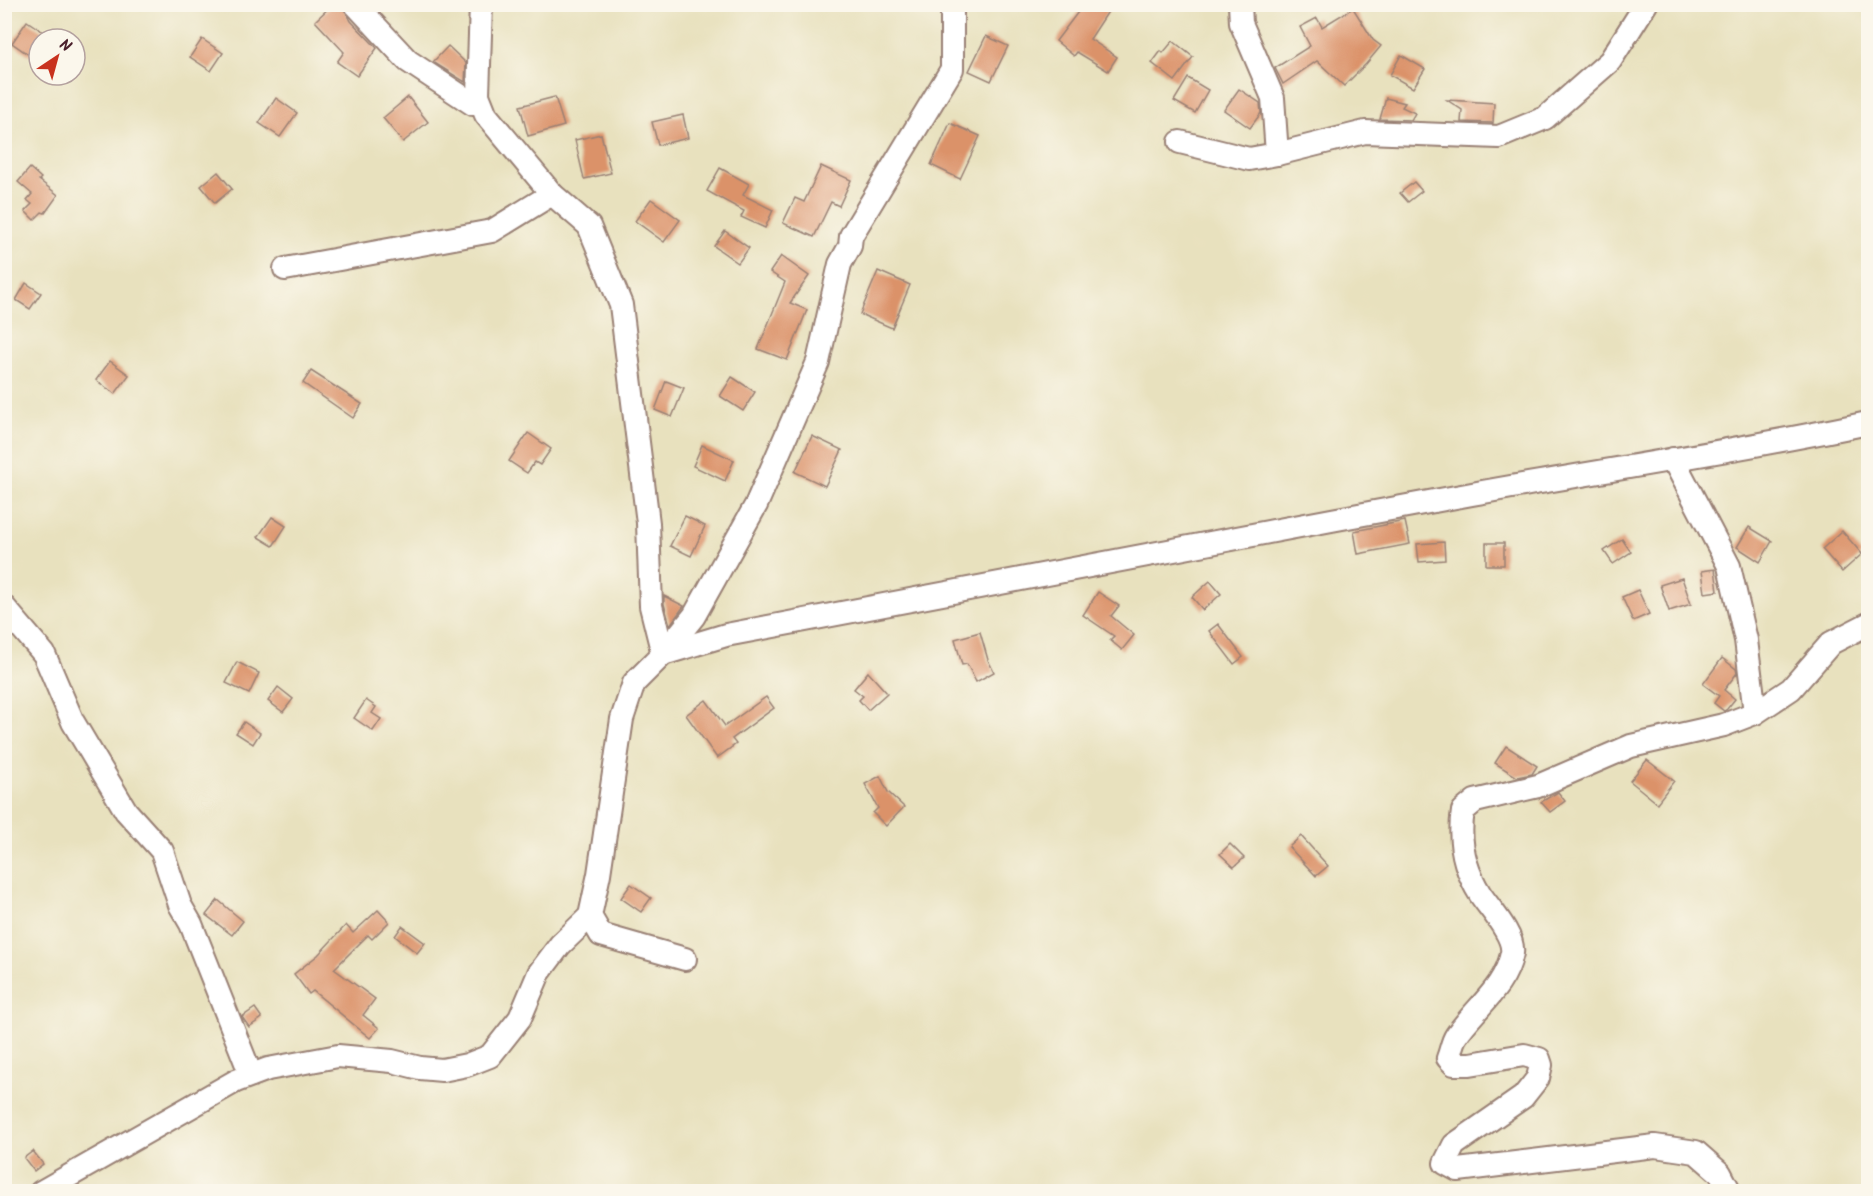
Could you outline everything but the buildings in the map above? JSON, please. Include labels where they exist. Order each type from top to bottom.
[{"type":"street","points":[[355,4],[408,61],[473,104],[478,95]]},
{"type":"street","points":[[481,4],[478,95],[486,115],[552,194],[589,226],[621,305],[648,523],[651,606],[663,654]]},
{"type":"street","points":[[41,1191],[236,1081],[251,1075],[268,1069],[338,1056],[392,1061],[420,1068],[442,1070],[467,1065],[490,1056],[520,1018],[538,974],[560,945],[590,916],[599,874],[622,719],[634,683],[663,654],[694,616],[756,505],[818,362],[840,264],[850,246],[851,236],[952,69],[952,4]]},
{"type":"street","points":[[1239,4],[1240,23],[1273,98],[1277,154]]},
{"type":"street","points":[[1180,142],[1249,159],[1365,132],[1499,137],[1545,118],[1610,61],[1646,4]]},
{"type":"street","points":[[285,269],[492,231],[552,194]]},
{"type":"street","points":[[663,654],[726,635],[1091,564],[1869,423]]},
{"type":"street","points":[[1673,459],[1729,566],[1746,640],[1755,713]]},
{"type":"street","points":[[4,607],[44,654],[73,722],[126,811],[162,851],[180,905],[191,924],[251,1075]]},
{"type":"street","points":[[1730,1191],[1720,1173],[1696,1152],[1655,1146],[1458,1170],[1445,1163],[1454,1144],[1523,1097],[1538,1078],[1541,1065],[1539,1059],[1524,1054],[1470,1064],[1454,1064],[1448,1058],[1455,1038],[1505,976],[1513,951],[1502,921],[1480,895],[1464,860],[1460,831],[1463,811],[1475,801],[1538,786],[1631,746],[1724,725],[1755,713],[1791,689],[1831,643],[1869,624]]},
{"type":"street","points":[[590,916],[601,935],[685,959]]}]
